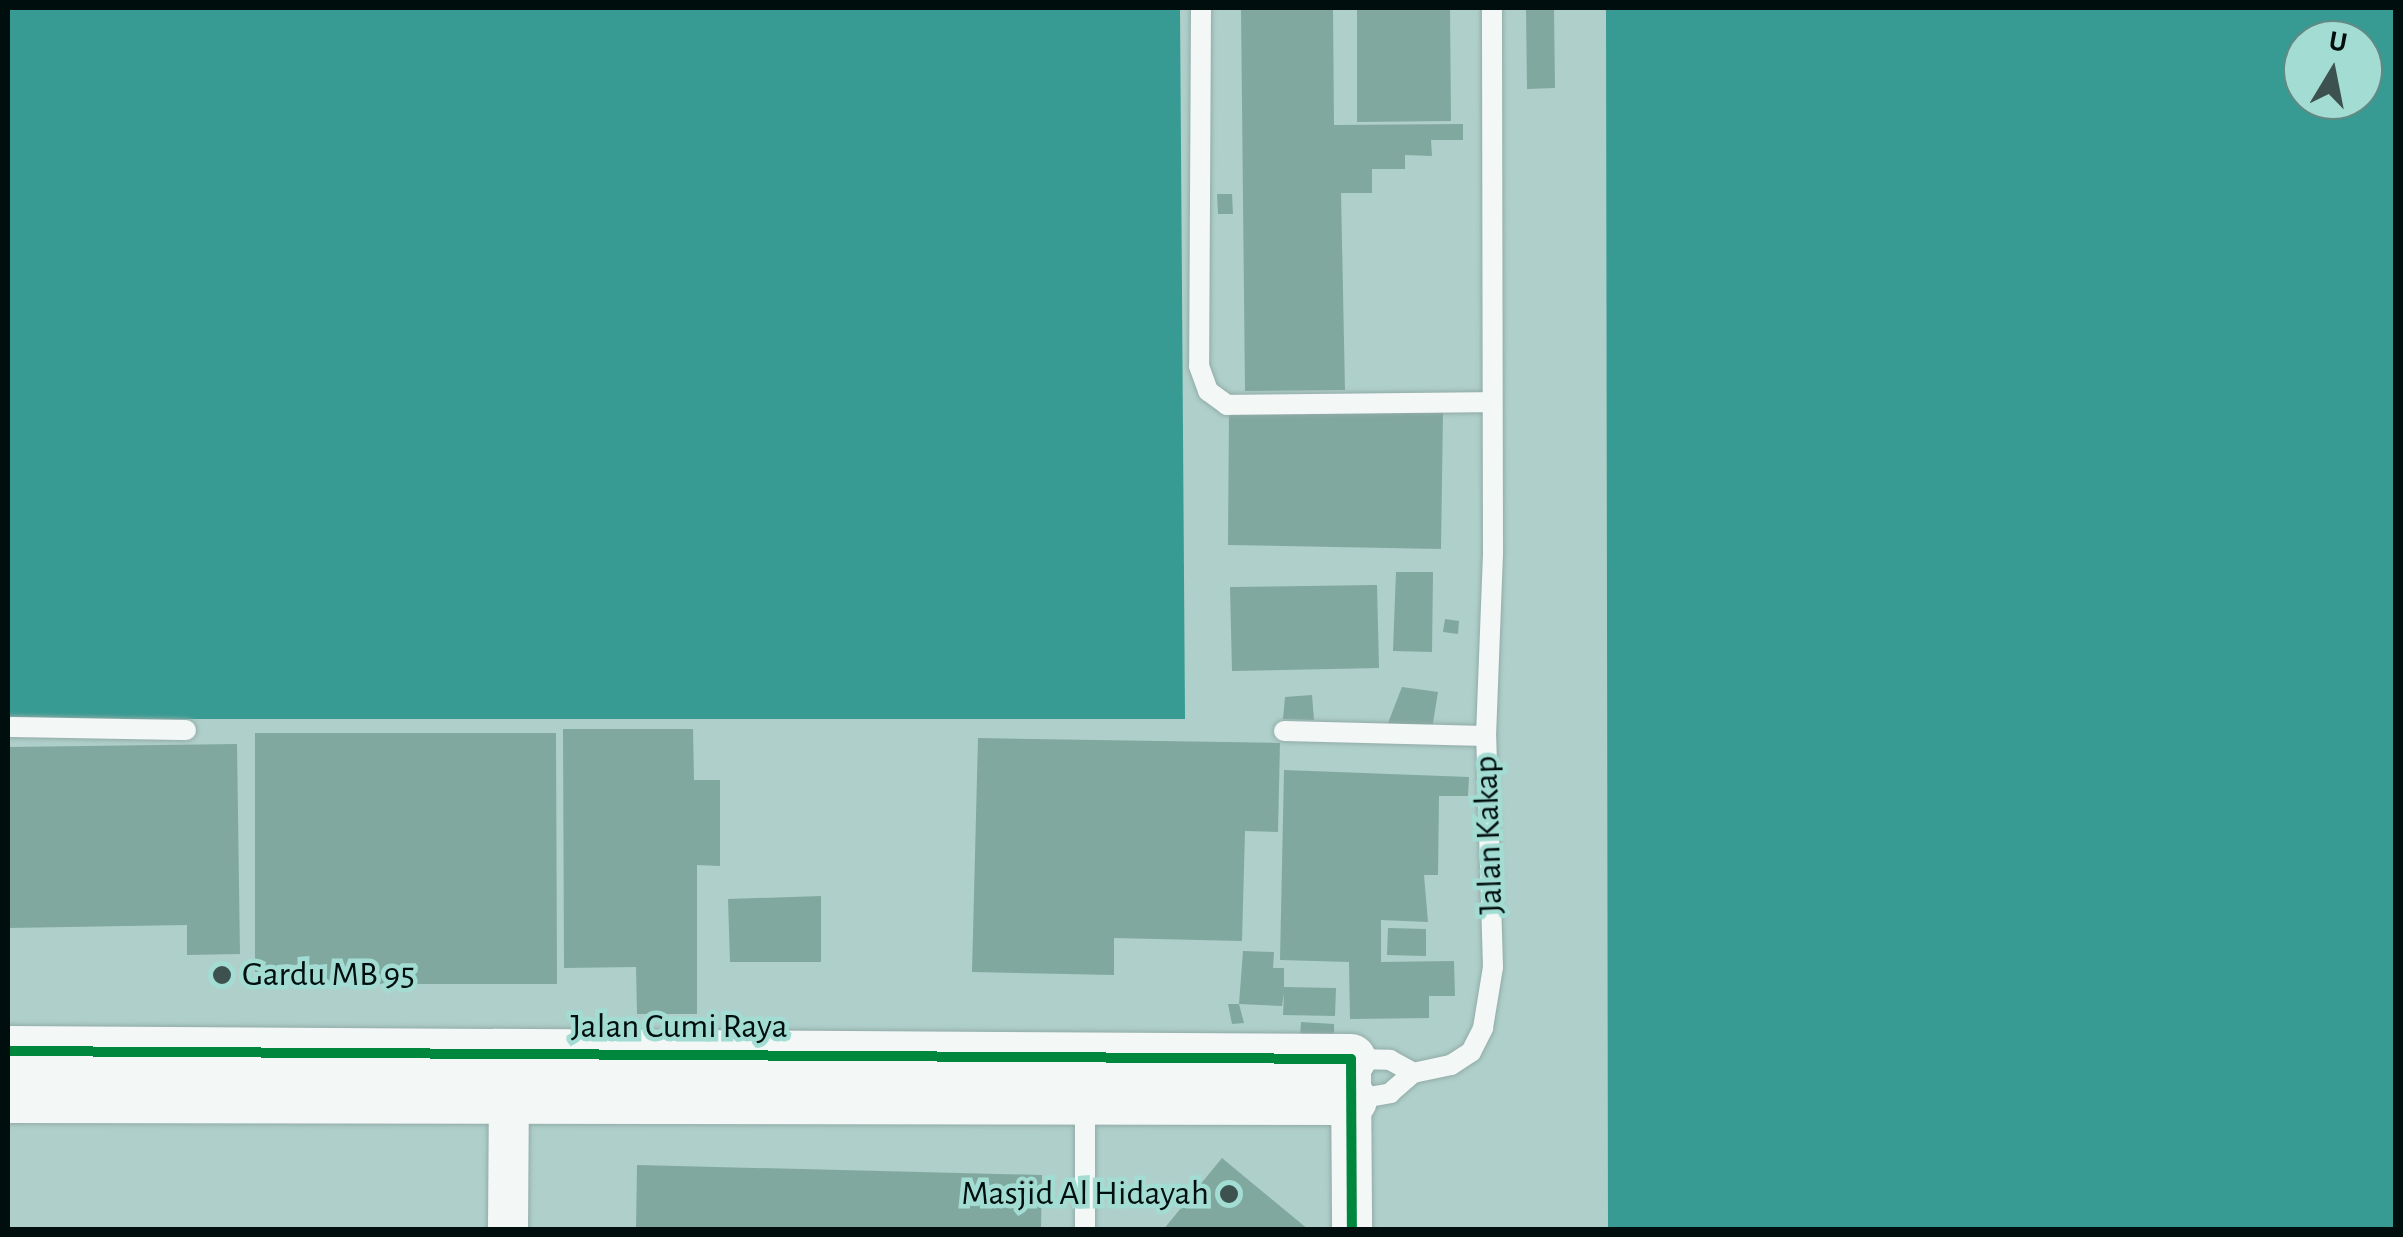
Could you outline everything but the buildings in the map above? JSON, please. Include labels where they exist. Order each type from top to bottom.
[{"type":"street","name":"Jalan Cumi Raya","points":[[8,1051],[101,1075]]},
{"type":"street","name":"Jalan Cumi Raya","points":[[8,1098],[101,1075],[1351,1079]]},
{"type":"street","points":[[508,1230],[509,1076]]},
{"type":"street","points":[[1351,1079],[1352,1230]]},
{"type":"lane","points":[[1201,8],[1199,366],[1208,391],[1227,404],[1492,402]]},
{"type":"lane","name":"Jalan Kakap","points":[[1351,1079],[1390,1093],[1412,1073],[1451,1065],[1472,1052],[1483,1028],[1493,968],[1486,736],[1493,552],[1492,8]]},
{"type":"lane","points":[[8,727],[186,730]]},
{"type":"lane","points":[[1284,730],[1486,736]]},
{"type":"lane","points":[[1351,1079],[1390,1060],[1412,1073]]},
{"type":"lane","points":[[1085,1079],[1085,1230]]},
{"type":"water","points":[[8,8],[1180,8],[1185,719],[8,719]]},
{"type":"water","points":[[1606,8],[2395,8],[2395,1229],[1608,1229]]},
{"type":"cycle path","points":[[8,1051],[1351,1059],[1352,1230]]},
{"type":"place","name":"Gardu MB 95","points":[[222,975]]},
{"type":"place","name":"Masjid Al Hidayah","points":[[1229,1194]]}]
